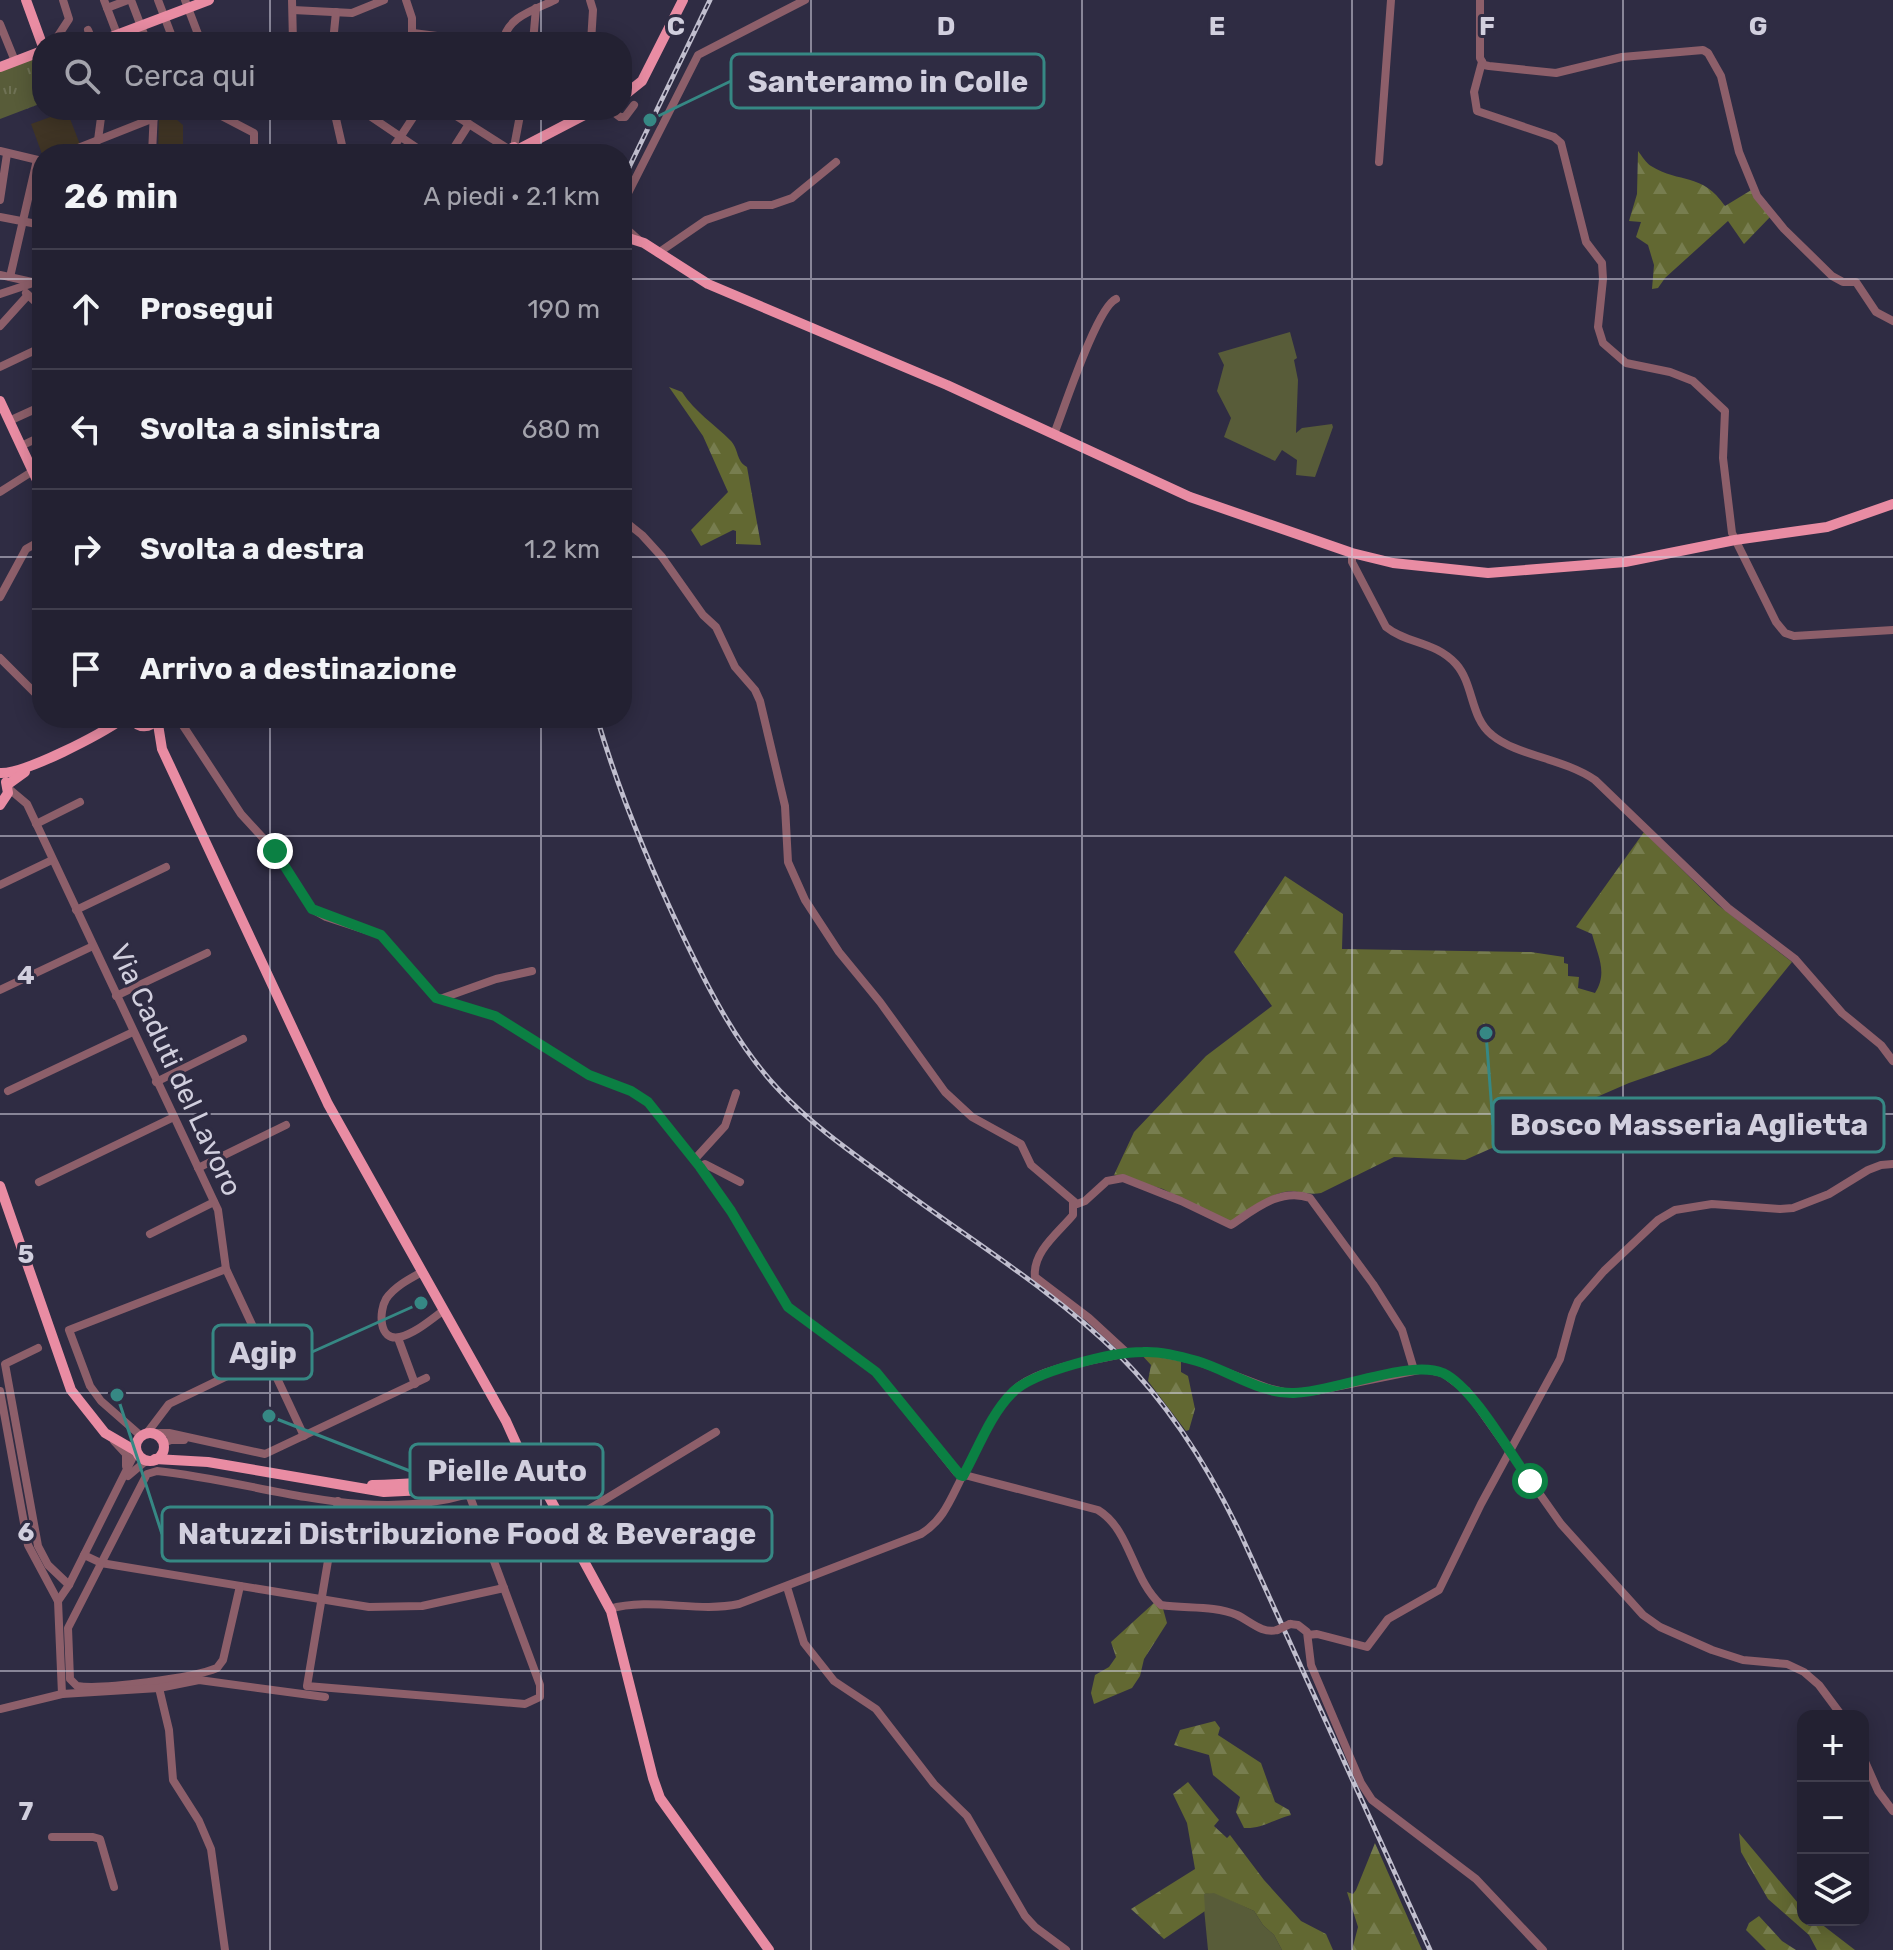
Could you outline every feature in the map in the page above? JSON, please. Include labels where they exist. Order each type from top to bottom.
[{"type":"main road","points":[[26,0],[38,32]]},
{"type":"main road","points":[[130,32],[186,4],[209,0]]},
{"type":"main road","points":[[632,89],[642,81],[683,0]]},
{"type":"main road","points":[[0,67],[32,55]]},
{"type":"main road","points":[[528,144],[574,120]]},
{"type":"main road","points":[[632,239],[698,278],[736,296],[947,385],[1197,500],[1352,553],[1393,563],[1500,573],[1625,562],[1735,540],[1827,527],[1893,504]]},
{"type":"main road","points":[[0,401],[32,469]]},
{"type":"main road","points":[[8,787],[0,773],[9,773],[45,759],[109,728]]},
{"type":"main road","points":[[142,728],[162,749]]},
{"type":"main road","points":[[159,728],[162,749],[328,1104],[510,1427],[522,1456],[544,1487],[609,1609],[660,1798],[769,1950]]},
{"type":"main road","points":[[2,803],[8,787],[23,772],[45,759]]},
{"type":"main road","points":[[0,1186],[4,1209],[67,1383],[76,1400],[114,1440],[151,1460],[208,1462]]},
{"type":"main road","points":[[492,1398],[506,1428],[503,1466],[537,1484],[562,1523]]},
{"type":"main road","points":[[96,1423],[128,1440],[152,1436],[171,1452],[208,1462],[384,1492],[445,1489],[520,1470],[522,1456]]},
{"type":"main road","points":[[136,1451],[152,1436]]},
{"type":"main road","points":[[151,1460],[161,1454],[152,1436]]},
{"type":"main road","points":[[354,1487],[418,1483],[451,1477],[484,1468],[513,1450],[522,1456]]},
{"type":"street","points":[[61,32],[69,19],[63,0]]},
{"type":"street","points":[[116,32],[106,4],[130,0],[143,32]]},
{"type":"street","points":[[158,0],[170,32]]},
{"type":"street","points":[[293,32],[292,5],[352,13],[384,0]]},
{"type":"street","points":[[406,0],[412,18],[412,32]]},
{"type":"street","points":[[506,32],[511,24],[555,0]]},
{"type":"street","points":[[590,0],[593,10],[592,32]]},
{"type":"street","points":[[632,185],[698,55],[805,0]]},
{"type":"street","points":[[1379,162],[1391,0]]},
{"type":"street","points":[[1480,0],[1482,62],[1474,92],[1477,111],[1554,137],[1561,143],[1586,242],[1602,263],[1598,327],[1603,343],[1626,363],[1670,372],[1693,381],[1725,411],[1723,458],[1735,540],[1766,606],[1785,633],[1794,636],[1893,630]]},
{"type":"street","points":[[186,4],[197,32]]},
{"type":"street","points":[[534,32],[536,8]]},
{"type":"street","points":[[334,32],[336,12]]},
{"type":"street","points":[[0,24],[15,61]]},
{"type":"street","points":[[1482,62],[1489,66],[1547,73],[1566,72],[1622,57],[1703,50],[1708,53],[1721,76],[1739,152],[1761,202],[1832,276],[1843,282],[1856,282],[1876,312],[1893,321]]},
{"type":"street","points":[[98,140],[101,120]]},
{"type":"street","points":[[92,144],[141,120]]},
{"type":"street","points":[[152,144],[154,120]]},
{"type":"street","points":[[232,120],[254,133],[254,144]]},
{"type":"street","points":[[336,120],[342,144]]},
{"type":"street","points":[[376,120],[412,144]]},
{"type":"street","points":[[396,144],[411,120]]},
{"type":"street","points":[[463,120],[502,144]]},
{"type":"street","points":[[515,144],[519,120]]},
{"type":"street","points":[[456,144],[469,124]]},
{"type":"street","points":[[0,200],[4,152],[32,158]]},
{"type":"street","points":[[658,253],[706,220],[750,205],[776,204],[792,198],[836,162]]},
{"type":"street","points":[[32,189],[5,276],[32,280]]},
{"type":"street","points":[[0,217],[32,223]]},
{"type":"street","points":[[632,234],[640,241]]},
{"type":"street","points":[[0,294],[32,283]]},
{"type":"street","points":[[19,287],[32,299]]},
{"type":"street","points":[[0,326],[28,295]]},
{"type":"street","points":[[1054,434],[1091,339],[1108,303],[1116,299]]},
{"type":"street","points":[[0,367],[32,352]]},
{"type":"street","points":[[9,421],[32,411]]},
{"type":"street","points":[[21,446],[32,441]]},
{"type":"street","points":[[0,492],[32,472]]},
{"type":"street","points":[[632,527],[671,567],[703,615],[716,627],[735,667],[757,695],[785,806],[788,862],[805,900],[839,952],[880,1002],[945,1092],[972,1117],[1021,1144],[1031,1165],[1073,1203],[1081,1203],[1111,1179],[1123,1178],[1231,1225],[1283,1195],[1297,1194],[1310,1198],[1373,1284],[1402,1330],[1414,1370]]},
{"type":"street","points":[[0,597],[26,549],[32,546]]},
{"type":"street","points":[[1352,553],[1352,562],[1386,627],[1435,647],[1456,664],[1480,721],[1488,731],[1514,747],[1580,770],[1602,785],[1719,901],[1795,959],[1842,1013],[1881,1045],[1893,1061]]},
{"type":"street","points":[[0,570],[8,582]]},
{"type":"street","points":[[0,658],[32,690]]},
{"type":"street","points":[[185,728],[241,814],[281,860],[309,907],[326,917],[381,935],[390,942],[424,987],[440,1000],[495,1016],[594,1078],[639,1095],[648,1102],[697,1164],[743,1231],[788,1307],[876,1372],[953,1469],[963,1476],[1098,1510],[1115,1524],[1137,1570],[1161,1605],[1225,1612],[1264,1630],[1298,1625],[1308,1635],[1311,1665],[1361,1783],[1372,1800],[1476,1879],[1543,1950]]},
{"type":"street","points":[[23,772],[20,787],[27,804]]},
{"type":"street","points":[[8,787],[27,804]]},
{"type":"street","points":[[2,803],[13,799],[31,814]]},
{"type":"street","points":[[36,824],[80,802]]},
{"type":"street","name":"Via Caduti del Lavoro","points":[[27,804],[220,1215],[226,1269],[304,1436]]},
{"type":"street","points":[[0,885],[52,860]]},
{"type":"street","points":[[76,910],[166,867]]},
{"type":"street","points":[[0,990],[93,946]]},
{"type":"street","points":[[116,996],[207,953]]},
{"type":"street","points":[[440,1000],[496,979],[532,971]]},
{"type":"street","points":[[8,1091],[133,1032]]},
{"type":"street","points":[[156,1082],[243,1039]]},
{"type":"street","points":[[697,1164],[725,1126],[736,1093]]},
{"type":"street","points":[[39,1182],[174,1117]]},
{"type":"street","points":[[198,1168],[286,1125]]},
{"type":"street","points":[[697,1164],[705,1164],[740,1182]]},
{"type":"street","points":[[1308,1635],[1317,1634],[1367,1647],[1388,1619],[1439,1590],[1471,1523],[1563,1352],[1578,1301],[1596,1279],[1662,1216],[1684,1208],[1712,1204],[1793,1208],[1837,1191],[1868,1170],[1893,1164]]},
{"type":"street","points":[[150,1234],[214,1202]]},
{"type":"street","points":[[1073,1203],[1073,1215],[1049,1242],[1036,1264],[1035,1277],[1089,1318],[1127,1353]]},
{"type":"street","points":[[226,1269],[69,1330],[90,1386],[101,1401],[123,1420],[152,1436],[197,1440],[265,1454],[426,1378]]},
{"type":"street","points":[[422,1272],[387,1298],[382,1311],[383,1329],[398,1338],[422,1327],[443,1311]]},
{"type":"street","points":[[398,1338],[415,1384]]},
{"type":"street","points":[[38,1348],[5,1364],[38,1546],[48,1565],[69,1585]]},
{"type":"street","points":[[609,1609],[651,1603],[728,1606],[787,1587],[921,1534],[946,1511],[1001,1406],[1018,1387],[1044,1374],[1127,1353],[1158,1353],[1194,1360],[1288,1393],[1315,1391],[1414,1370],[1433,1370],[1459,1384],[1474,1400],[1561,1524],[1643,1615],[1660,1627],[1712,1650],[1743,1660],[1787,1664],[1804,1672],[1819,1685],[1838,1710]]},
{"type":"street","points":[[152,1436],[169,1404],[267,1357]]},
{"type":"street","points":[[0,1391],[28,1545],[58,1601],[62,1694]]},
{"type":"street","points":[[562,1523],[716,1432]]},
{"type":"street","points":[[114,1440],[123,1449],[127,1460],[122,1482]]},
{"type":"street","points":[[58,1601],[136,1451]]},
{"type":"street","points":[[122,1482],[136,1468],[151,1460]]},
{"type":"street","points":[[240,1586],[223,1660],[213,1670],[90,1687],[77,1686],[70,1679],[68,1628],[146,1477],[152,1471],[338,1501],[397,1507],[469,1494],[540,1685],[540,1697],[531,1703],[307,1686],[338,1501]]},
{"type":"street","points":[[84,1555],[101,1563],[369,1607],[422,1606],[504,1588]]},
{"type":"street","points":[[787,1587],[800,1635],[823,1669],[840,1686],[871,1704],[880,1713],[895,1737],[934,1784],[971,1821],[1025,1916],[1066,1950]]},
{"type":"street","points":[[213,1670],[214,1680]]},
{"type":"street","points":[[0,1709],[62,1694],[159,1688],[199,1680],[325,1697]]},
{"type":"street","points":[[159,1688],[169,1730],[173,1780],[204,1830],[211,1849],[225,1950]]},
{"type":"street","points":[[1869,1771],[1878,1791],[1893,1811]]},
{"type":"street","points":[[52,1837],[100,1839],[114,1887]]},
{"type":"shaded area","points":[[42,120],[70,120],[80,144],[38,144],[31,124]]},
{"type":"shaded area","points":[[159,120],[177,120],[183,125],[183,144],[158,144]]},
{"type":"green space","points":[[32,58],[32,107],[0,119],[0,71]]},
{"type":"green space","points":[[1638,151],[1651,166],[1708,188],[1725,206],[1753,189],[1771,216],[1744,244],[1728,221],[1658,288],[1652,289],[1654,265],[1648,245],[1636,237],[1641,222],[1629,221],[1637,194]]},
{"type":"green space","points":[[1290,332],[1297,358],[1294,360],[1298,380],[1296,433],[1302,428],[1332,424],[1333,427],[1315,477],[1296,475],[1297,460],[1282,450],[1275,461],[1224,437],[1231,418],[1217,391],[1224,365],[1218,353]]},
{"type":"green space","points":[[669,387],[682,392],[731,441],[741,462],[747,467],[761,545],[736,544],[736,531],[733,530],[701,546],[691,530],[728,492],[703,436]]},
{"type":"green space","points":[[1644,832],[1718,905],[1792,962],[1727,1042],[1710,1055],[1629,1083],[1465,1160],[1394,1157],[1321,1193],[1289,1191],[1277,1194],[1229,1224],[1163,1189],[1114,1175],[1134,1132],[1206,1056],[1272,1006],[1234,952],[1285,876],[1343,914],[1342,949],[1531,952],[1564,957],[1564,963],[1568,964],[1568,976],[1579,977],[1578,988],[1595,993],[1601,978],[1599,957],[1592,934],[1576,927]]},
{"type":"green space","points":[[1140,1353],[1181,1360],[1181,1372],[1188,1376],[1195,1409],[1189,1430],[1186,1431],[1148,1381],[1151,1365]]},
{"type":"green space","points":[[1155,1602],[1162,1605],[1167,1623],[1144,1659],[1140,1676],[1132,1688],[1094,1704],[1091,1693],[1095,1675],[1109,1667],[1116,1657],[1111,1642]]},
{"type":"green space","points":[[1215,1721],[1220,1728],[1218,1735],[1261,1763],[1275,1802],[1289,1810],[1291,1815],[1262,1826],[1244,1828],[1236,1812],[1240,1797],[1213,1775],[1209,1755],[1174,1745],[1180,1730]]},
{"type":"green space","points":[[1188,1782],[1219,1820],[1214,1826],[1227,1838],[1230,1835],[1264,1880],[1301,1921],[1326,1934],[1333,1950],[1282,1950],[1254,1911],[1214,1893],[1204,1894],[1205,1911],[1164,1939],[1131,1909],[1195,1869],[1187,1823],[1173,1794]]},
{"type":"green space","points":[[1739,1833],[1797,1902],[1797,1924],[1768,1899],[1741,1852]]},
{"type":"green space","points":[[1375,1843],[1422,1950],[1352,1950],[1358,1927],[1347,1892],[1353,1894],[1356,1890]]},
{"type":"green space","points":[[1214,1892],[1254,1911],[1282,1950],[1208,1950],[1203,1898],[1204,1894]]},
{"type":"green space","points":[[1759,1916],[1782,1941],[1796,1950],[1766,1950],[1746,1930],[1749,1923]]},
{"type":"green space","points":[[1799,1926],[1824,1926],[1855,1950],[1817,1950],[1809,1935]]},
{"type":"railway","points":[[632,161],[710,0]]},
{"type":"railway","points":[[600,728],[636,830],[684,938],[726,1018],[765,1074],[794,1105],[839,1143],[1042,1289],[1094,1332],[1138,1375],[1188,1439],[1241,1535],[1430,1950]]},
{"type":"place","name":"Santeramo in Colle","points":[[650,120]]},
{"type":"place","name":"Bosco Masseria Aglietta","points":[[1486,1033]]},
{"type":"place","name":"Agip","points":[[421,1303]]},
{"type":"place","name":"Natuzzi Distribuzione Food & Beverage","points":[[117,1395]]},
{"type":"place","name":"Pielle Auto","points":[[269,1416]]},
{"type":"route","points":[[275,851],[312,909],[326,917],[381,935],[436,998],[495,1016],[599,1081],[631,1091],[648,1102],[731,1211],[788,1307],[876,1372],[960,1475],[963,1476],[1001,1406],[1018,1387],[1044,1374],[1127,1353],[1146,1352],[1194,1360],[1288,1393],[1304,1393],[1415,1370],[1443,1373],[1467,1391],[1530,1481]]}]
